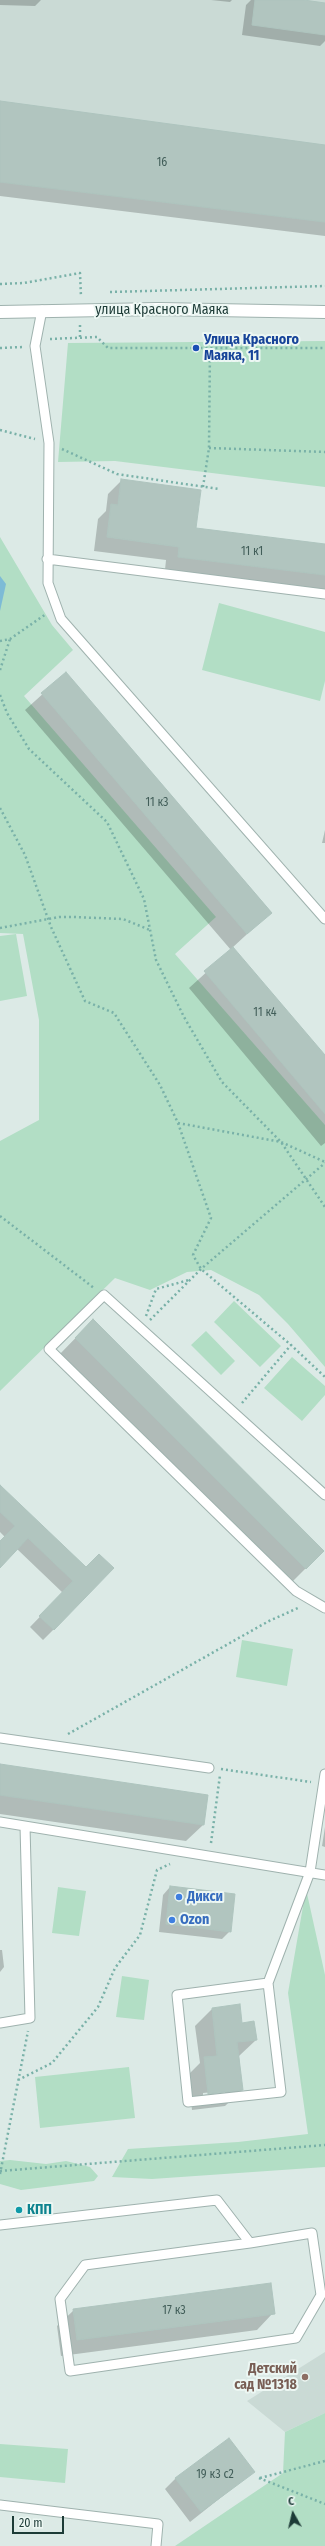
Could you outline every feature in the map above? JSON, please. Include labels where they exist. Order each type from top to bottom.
[{"type":"street","name":"улица Красного Маяка","points":[[0,312],[42,310],[325,312]]},
{"type":"lane","points":[[42,310],[35,346],[49,443],[48,583],[61,619],[325,919]]},
{"type":"lane","points":[[47,558],[325,594]]},
{"type":"lane","points":[[325,1495],[104,1295],[49,1349],[296,1591],[325,1608]]},
{"type":"lane","points":[[0,1738],[209,1768]]},
{"type":"lane","points":[[268,1984],[177,1995],[188,2102],[281,2092],[268,1984],[310,1872],[325,1774]]},
{"type":"lane","points":[[0,1822],[325,1875]]},
{"type":"lane","points":[[0,2023],[30,2018],[25,1826]]},
{"type":"lane","points":[[0,2225],[217,2200],[250,2243]]},
{"type":"lane","points":[[312,2233],[321,2295],[296,2338],[70,2371],[60,2299],[85,2265],[250,2243],[312,2233]]},
{"type":"lane","points":[[0,2505],[158,2524],[156,2546]]},
{"type":"path","points":[[0,284],[24,283],[80,273]]},
{"type":"path","points":[[110,292],[325,286]]},
{"type":"path","points":[[0,348],[35,346],[53,337],[97,337],[108,348],[325,348]]},
{"type":"path","points":[[203,487],[209,448],[210,348]]},
{"type":"path","points":[[0,430],[49,443],[117,474],[219,489]]},
{"type":"path","points":[[209,448],[325,452]]},
{"type":"path","points":[[0,641],[10,639],[56,606]]},
{"type":"path","points":[[0,670],[10,639]]},
{"type":"path","points":[[0,695],[7,712],[29,749],[107,822],[144,899],[156,960],[184,1017],[222,1082],[281,1142],[325,1208]]},
{"type":"path","points":[[0,808],[25,855],[48,920],[85,1001],[114,1013],[160,1085],[178,1122],[211,1218],[193,1255],[201,1269],[291,1345],[325,1377]]},
{"type":"path","points":[[1,928],[59,917],[73,917],[123,919],[150,930]]},
{"type":"path","points":[[142,1329],[201,1269],[325,1162],[281,1142],[178,1122]]},
{"type":"path","points":[[0,1216],[104,1295]]},
{"type":"path","points":[[142,1329],[156,1289],[189,1280]]},
{"type":"path","points":[[233,1412],[291,1345]]},
{"type":"path","points":[[48,1745],[270,1620],[315,1601]]},
{"type":"path","points":[[209,1856],[223,1770],[323,1784]]},
{"type":"path","points":[[18,2080],[52,2063],[98,2007],[115,1968],[140,1935],[157,1870],[168,1864],[175,1864]]},
{"type":"path","points":[[30,2018],[0,2172],[325,2145]]},
{"type":"path","points":[[325,2461],[259,2478],[325,2504]]},
{"type":"shaded area","points":[[0,0],[325,0],[325,212],[0,177]]},
{"type":"shaded area","name":"Детский сад №1318","points":[[325,2352],[325,2413],[285,2432],[247,2401]]},
{"type":"green space","points":[[325,341],[325,487],[115,461],[58,462],[68,343]]},
{"type":"green space","points":[[0,537],[52,625],[73,650],[24,696],[216,917],[175,954],[325,1125],[325,1367],[288,1324],[259,1295],[211,1270],[187,1272],[150,1290],[115,1278],[0,1391],[0,1141],[39,1120],[39,1020],[23,934],[0,933]]},
{"type":"green space","points":[[219,603],[325,632],[325,681],[320,701],[202,670]]},
{"type":"green space","points":[[16,934],[27,996],[0,1001],[0,936]]},
{"type":"green space","points":[[234,1301],[281,1346],[260,1367],[214,1322]]},
{"type":"green space","points":[[206,1331],[235,1361],[221,1375],[191,1345]]},
{"type":"green space","points":[[292,1357],[325,1386],[325,1395],[302,1421],[264,1388]]},
{"type":"green space","points":[[242,1640],[293,1649],[287,1686],[236,1677]]},
{"type":"green space","points":[[58,1887],[86,1891],[79,1936],[52,1933]]},
{"type":"green space","points":[[306,1889],[325,1975],[325,2167],[152,2179],[112,2177],[128,2149],[238,2142],[308,2134],[288,1993]]},
{"type":"green space","points":[[122,1976],[149,1980],[144,2020],[116,2017]]},
{"type":"green space","points":[[129,2067],[135,2118],[40,2128],[35,2077]]},
{"type":"green space","points":[[10,2160],[46,2164],[66,2161],[90,2167],[98,2176],[94,2181],[21,2190],[0,2184],[0,2161]]},
{"type":"green space","points":[[325,2413],[325,2546],[175,2546],[283,2473],[285,2432]]},
{"type":"green space","points":[[0,2444],[68,2449],[65,2483],[0,2477]]},
{"type":"water","points":[[0,576],[6,584],[0,611]]},
{"type":"building","points":[[255,0],[304,0],[325,3],[325,35],[252,25]]},
{"type":"building","points":[[0,101],[325,145],[325,222],[0,182]]},
{"type":"building","points":[[121,479],[201,490],[196,528],[325,544],[325,575],[178,557],[179,547],[107,537],[111,504],[118,505]]},
{"type":"building","points":[[66,672],[272,913],[247,934],[41,693]]},
{"type":"building","points":[[233,947],[325,1055],[325,1114],[204,971]]},
{"type":"building","points":[[93,1319],[324,1551],[306,1569],[75,1338]]},
{"type":"building","points":[[0,1485],[86,1567],[99,1554],[114,1568],[54,1630],[39,1616],[73,1581],[28,1538],[0,1568],[0,1541],[15,1526],[0,1512]]},
{"type":"building","points":[[0,1764],[208,1795],[204,1825],[0,1795]]},
{"type":"building","points":[[170,1886],[235,1894],[231,1932],[166,1924]]},
{"type":"building","points":[[240,2004],[242,2023],[254,2021],[257,2040],[237,2042],[243,2090],[208,2094],[204,2057],[217,2056],[212,2008]]},
{"type":"building","points":[[271,2283],[275,2314],[77,2340],[73,2309]]},
{"type":"building","points":[[229,2438],[255,2472],[201,2512],[175,2478]]},
{"type":"place","name":"Улица Красного Маяка, 11","points":[[196,348]]},
{"type":"place","name":"Дикси","points":[[179,1897]]},
{"type":"place","name":"Ozon","points":[[172,1920]]},
{"type":"place","name":"КПП","points":[[19,2210]]},
{"type":"place","name":"Детский сад №1318","points":[[305,2377]]}]
